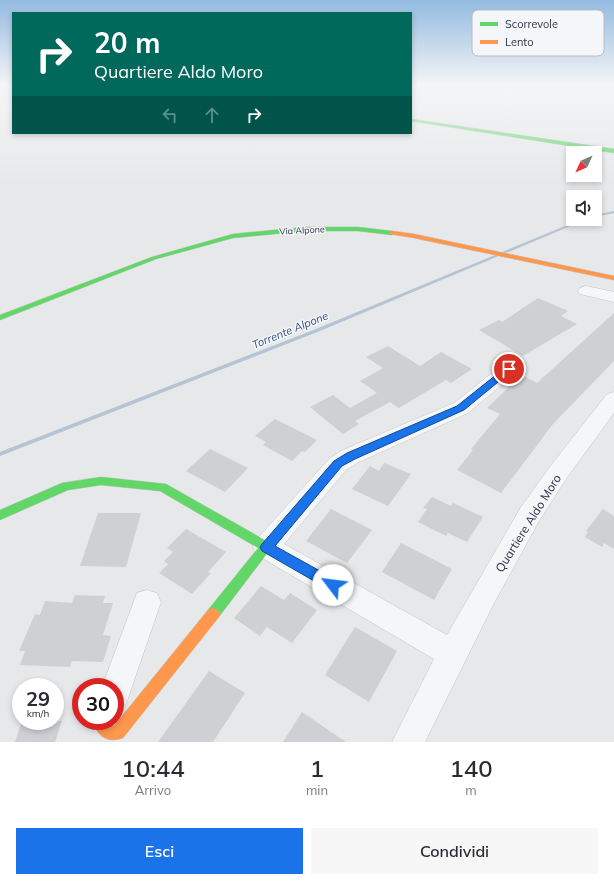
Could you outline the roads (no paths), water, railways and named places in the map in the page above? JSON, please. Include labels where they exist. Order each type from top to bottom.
[{"type":"main road","points":[[412,120],[614,151]]},
{"type":"main road","points":[[412,127],[566,151]]},
{"type":"main road","points":[[602,156],[614,158]]},
{"type":"main road","name":"Via Alpone","points":[[0,318],[154,258],[196,245],[233,236],[271,231],[333,228],[383,232],[433,240],[614,278]]},
{"type":"main road","points":[[0,514],[66,486],[101,481],[162,487],[266,547],[124,725]]},
{"type":"main road","points":[[106,730],[110,734],[118,733],[120,730]]},
{"type":"street","points":[[586,291],[614,297]]},
{"type":"street","points":[[453,654],[266,547],[338,464],[351,456],[461,408],[509,369]]},
{"type":"street","name":"Quartiere Aldo Moro","points":[[408,742],[488,587],[530,514],[568,459],[614,399]]},
{"type":"street","points":[[120,678],[147,602]]},
{"type":"waterway","name":"Torrente Alpone","points":[[602,215],[614,212]]},
{"type":"waterway","name":"Torrente Alpone","points":[[0,454],[318,330],[568,226]]}]
